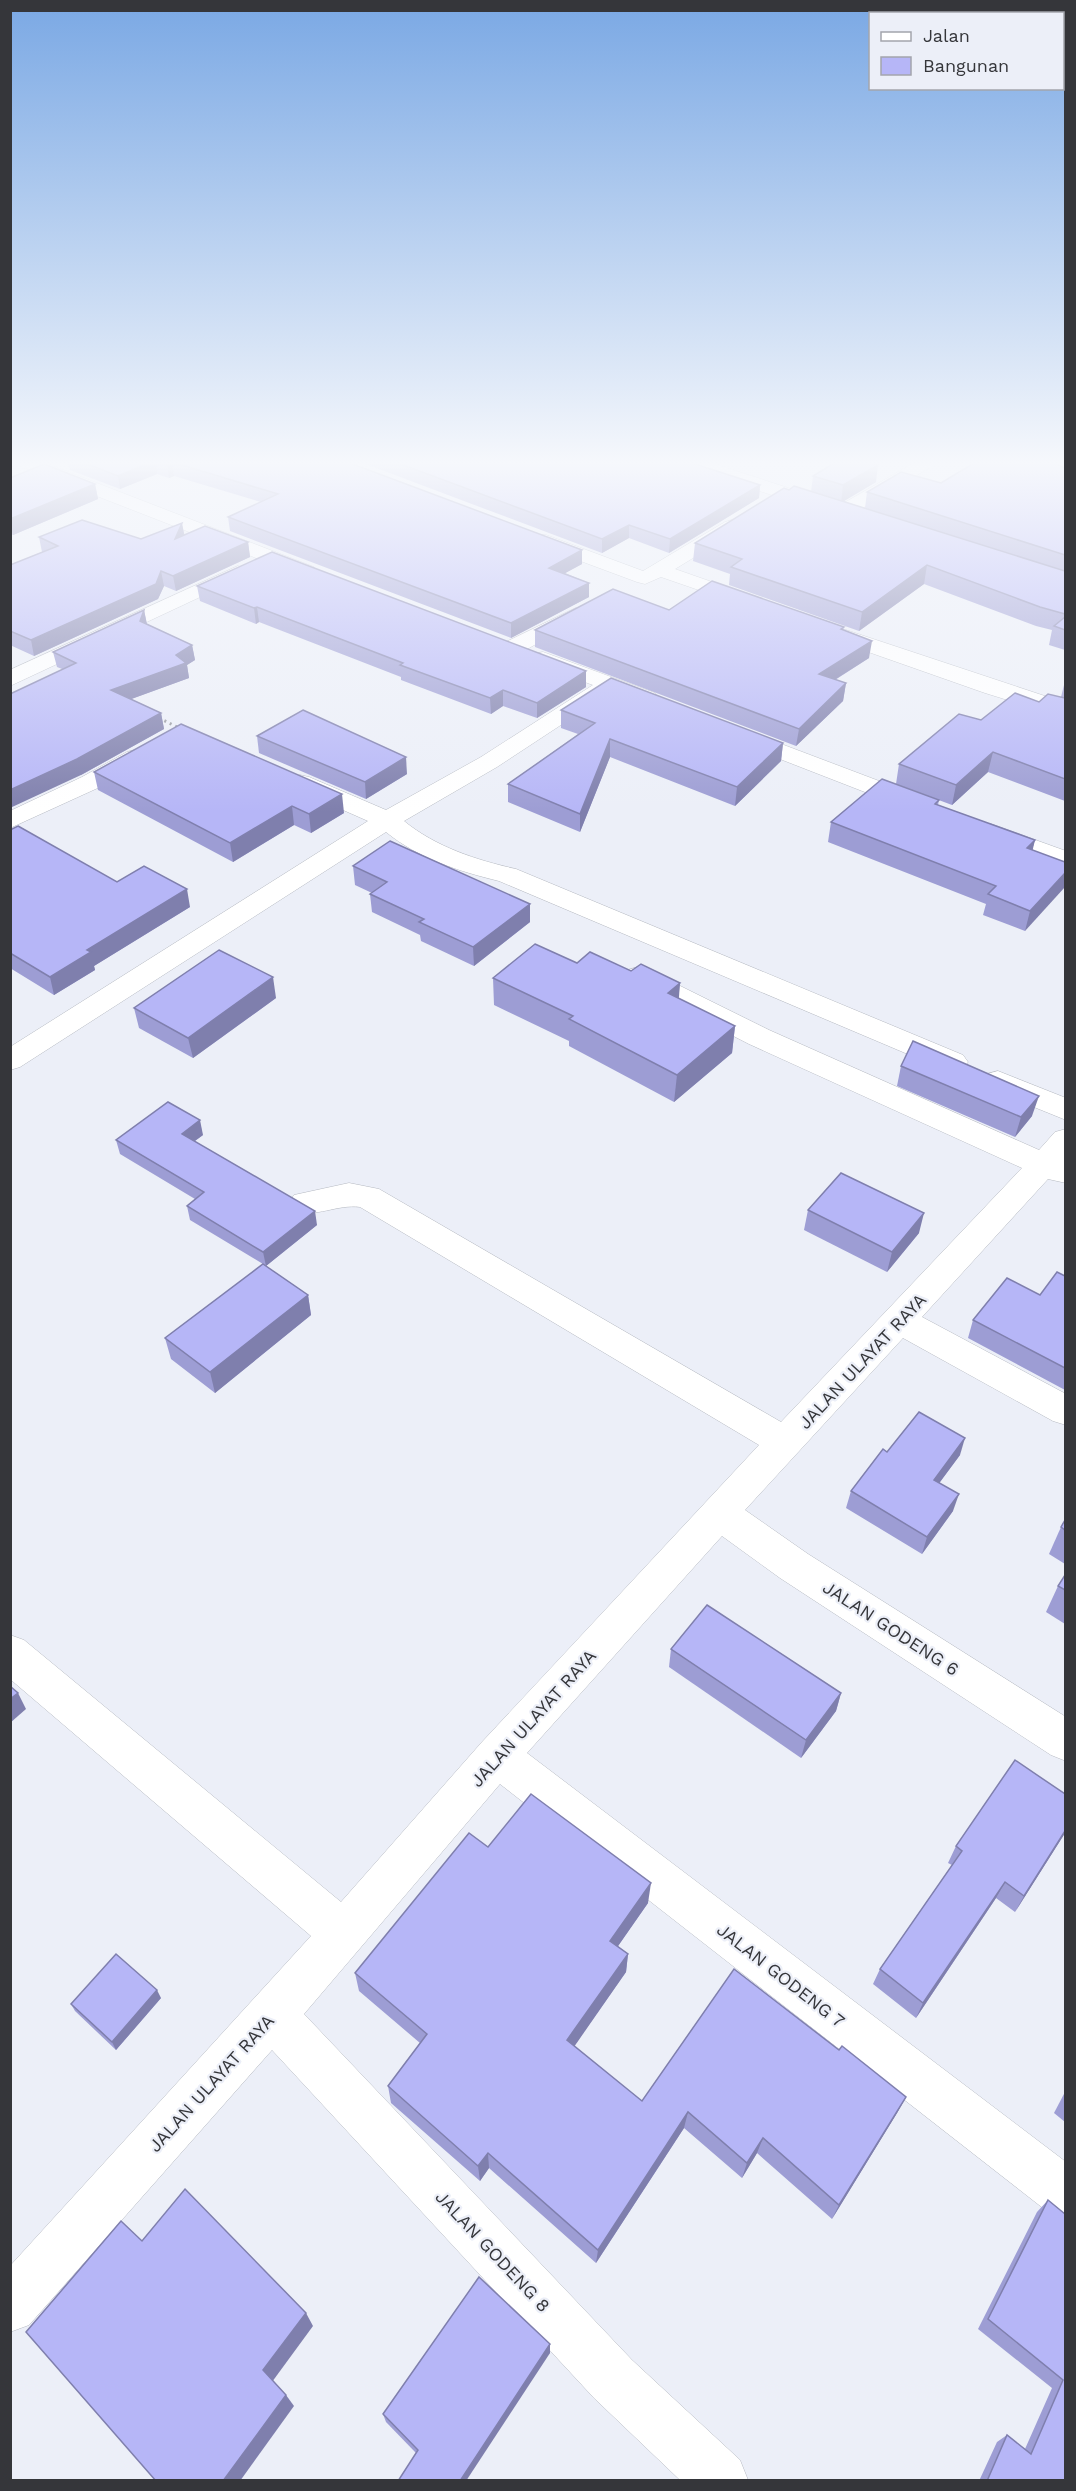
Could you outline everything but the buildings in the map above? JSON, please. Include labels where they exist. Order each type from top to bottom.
[{"type":"street","points":[[15,673],[223,579]]},
{"type":"street","points":[[624,589],[642,579]]},
{"type":"street","points":[[670,579],[760,605]]},
{"type":"street","points":[[512,648],[593,605]]},
{"type":"street","points":[[804,621],[1065,711]]},
{"type":"street","points":[[490,639],[664,705]]},
{"type":"street","points":[[10,1060],[211,930],[387,820],[506,752],[609,684]]},
{"type":"street","points":[[720,727],[931,809]]},
{"type":"street","points":[[10,821],[91,782],[183,730]]},
{"type":"street","points":[[280,772],[387,820],[403,834],[454,859],[507,875],[1065,1110]]},
{"type":"street","points":[[975,826],[1065,860]]},
{"type":"street","points":[[616,967],[759,1037],[1058,1160]]},
{"type":"street","name":"JALAN ULAYAT RAYA","points":[[10,2306],[344,1934],[497,1756],[719,1513],[899,1320],[1058,1160]]},
{"type":"street","points":[[305,1203],[349,1194],[368,1197],[786,1443]]},
{"type":"street","points":[[899,1320],[1065,1411]]},
{"type":"street","name":"JALAN GODENG 6","points":[[719,1513],[794,1566],[1065,1741]]},
{"type":"street","points":[[10,1653],[344,1934]]},
{"type":"street","name":"JALAN GODENG 7","points":[[497,1756],[1065,2194]]},
{"type":"street","name":"JALAN GODENG 8","points":[[272,2015],[613,2379],[720,2481]]},
{"type":"path","points":[[151,714],[183,730]]}]
